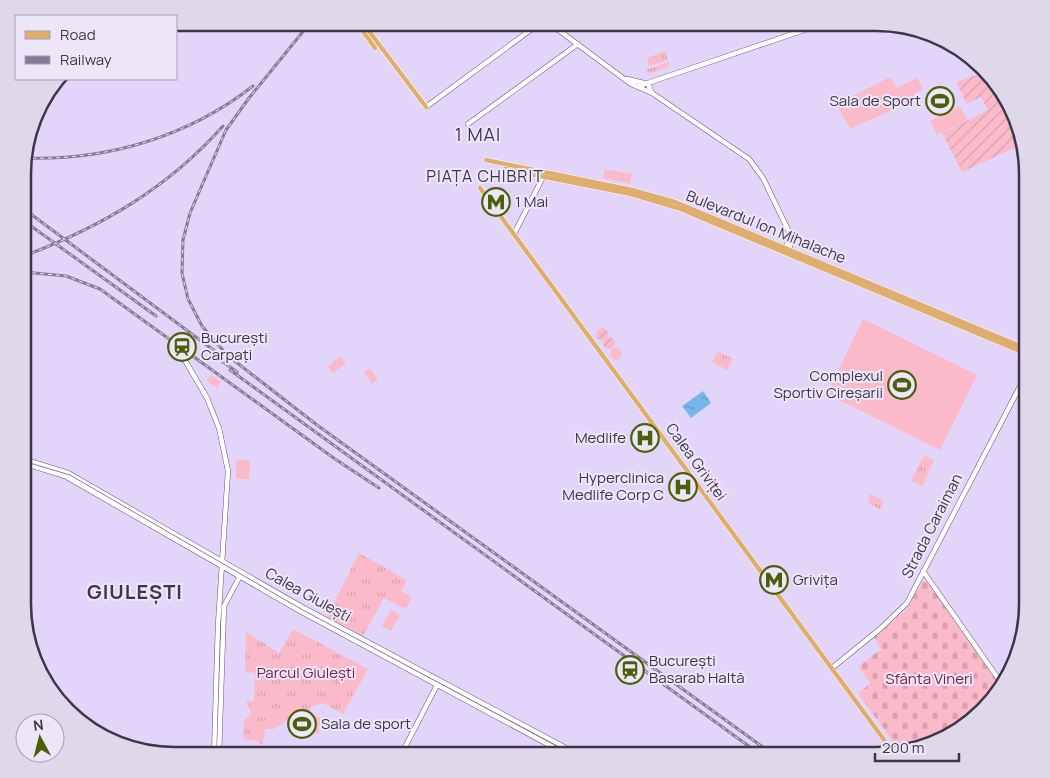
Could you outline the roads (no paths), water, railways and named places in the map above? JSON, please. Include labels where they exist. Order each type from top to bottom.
[{"type":"main road","points":[[364,32],[372,43],[379,45]]},
{"type":"main road","points":[[370,32],[426,107]]},
{"type":"main road","name":"Bulevardul Ion Mihalache","points":[[486,160],[666,199],[1018,347]]},
{"type":"main road","name":"Bulevardul Ion Mihalache","points":[[505,169],[544,174]]},
{"type":"main road","name":"Calea Griviței","points":[[480,188],[889,746]]},
{"type":"main road","name":"Bulevardul Ion Mihalache","points":[[787,251],[798,253],[1018,347]]},
{"type":"street","points":[[426,107],[528,32]]},
{"type":"street","points":[[562,32],[624,79],[652,93],[741,152],[752,163],[798,253]]},
{"type":"street","points":[[638,87],[799,32]]},
{"type":"street","points":[[468,124],[578,44]]},
{"type":"street","points":[[624,79],[648,84]]},
{"type":"street","points":[[646,91],[648,84]]},
{"type":"street","points":[[648,84],[652,93]]},
{"type":"street","points":[[514,234],[544,174]]},
{"type":"street","points":[[787,251],[791,238]]},
{"type":"street","points":[[170,345],[189,366],[207,398],[219,428],[228,471],[215,746]]},
{"type":"street","name":"Strada Caraiman","points":[[832,668],[903,608],[1018,390]]},
{"type":"street","name":"Calea Giulești","points":[[32,462],[68,473],[240,574],[553,747]]},
{"type":"street","name":"Calea Giulești","points":[[32,466],[65,476],[223,564]]},
{"type":"street","points":[[923,571],[998,678]]},
{"type":"street","points":[[222,602],[240,574]]},
{"type":"street","points":[[919,580],[929,579]]},
{"type":"street","points":[[405,746],[438,683]]},
{"type":"street","name":"Calea Giulești","points":[[438,683],[562,747]]},
{"type":"street","points":[[218,685],[219,746]]},
{"type":"water","points":[[703,391],[711,403],[691,418],[682,406]]},
{"type":"tram line","points":[[32,464],[70,475],[301,609],[558,747]]},
{"type":"railway","points":[[303,32],[249,98],[226,130],[190,213],[183,240],[182,273],[188,299],[202,326],[227,355],[317,425],[763,747]]},
{"type":"railway","points":[[32,158],[85,155],[145,142],[174,132],[201,119],[228,104],[253,86]]},
{"type":"railway","points":[[31,253],[80,232],[132,203],[180,168],[223,126]]},
{"type":"railway","points":[[31,214],[216,352]]},
{"type":"railway","points":[[31,226],[156,316]]},
{"type":"railway","points":[[31,273],[66,276],[100,289],[335,459],[379,488]]},
{"type":"railway","points":[[208,351],[237,372]]},
{"type":"railway","points":[[230,370],[750,747]]},
{"type":"place","name":"Sala de Sport","points":[[940,101]]},
{"type":"place","name":"1 Mai","points":[[496,202]]},
{"type":"place","name":"București Carpați","points":[[182,347]]},
{"type":"place","name":"Complexul Sportiv Cireșarii","points":[[902,385]]},
{"type":"place","name":"Medlife","points":[[645,438]]},
{"type":"place","name":"Hyperclinica Medlife Corp C","points":[[683,487]]},
{"type":"place","name":"Grivița","points":[[774,580]]},
{"type":"place","name":"București Basarab Haltă","points":[[630,670]]},
{"type":"place","name":"Sala de sport","points":[[302,724]]},
{"type":"district","name":"1 MAI","points":[[478,135]]},
{"type":"district","name":"PIAȚA CHIBRIT","points":[[485,176]]},
{"type":"district","name":"GIULEȘTI","points":[[135,592]]},
{"type":"park label","name":"Parcul Giulești","points":[[306,673]]},
{"type":"park label","name":"Sfânta Vineri","points":[[929,679]]}]
